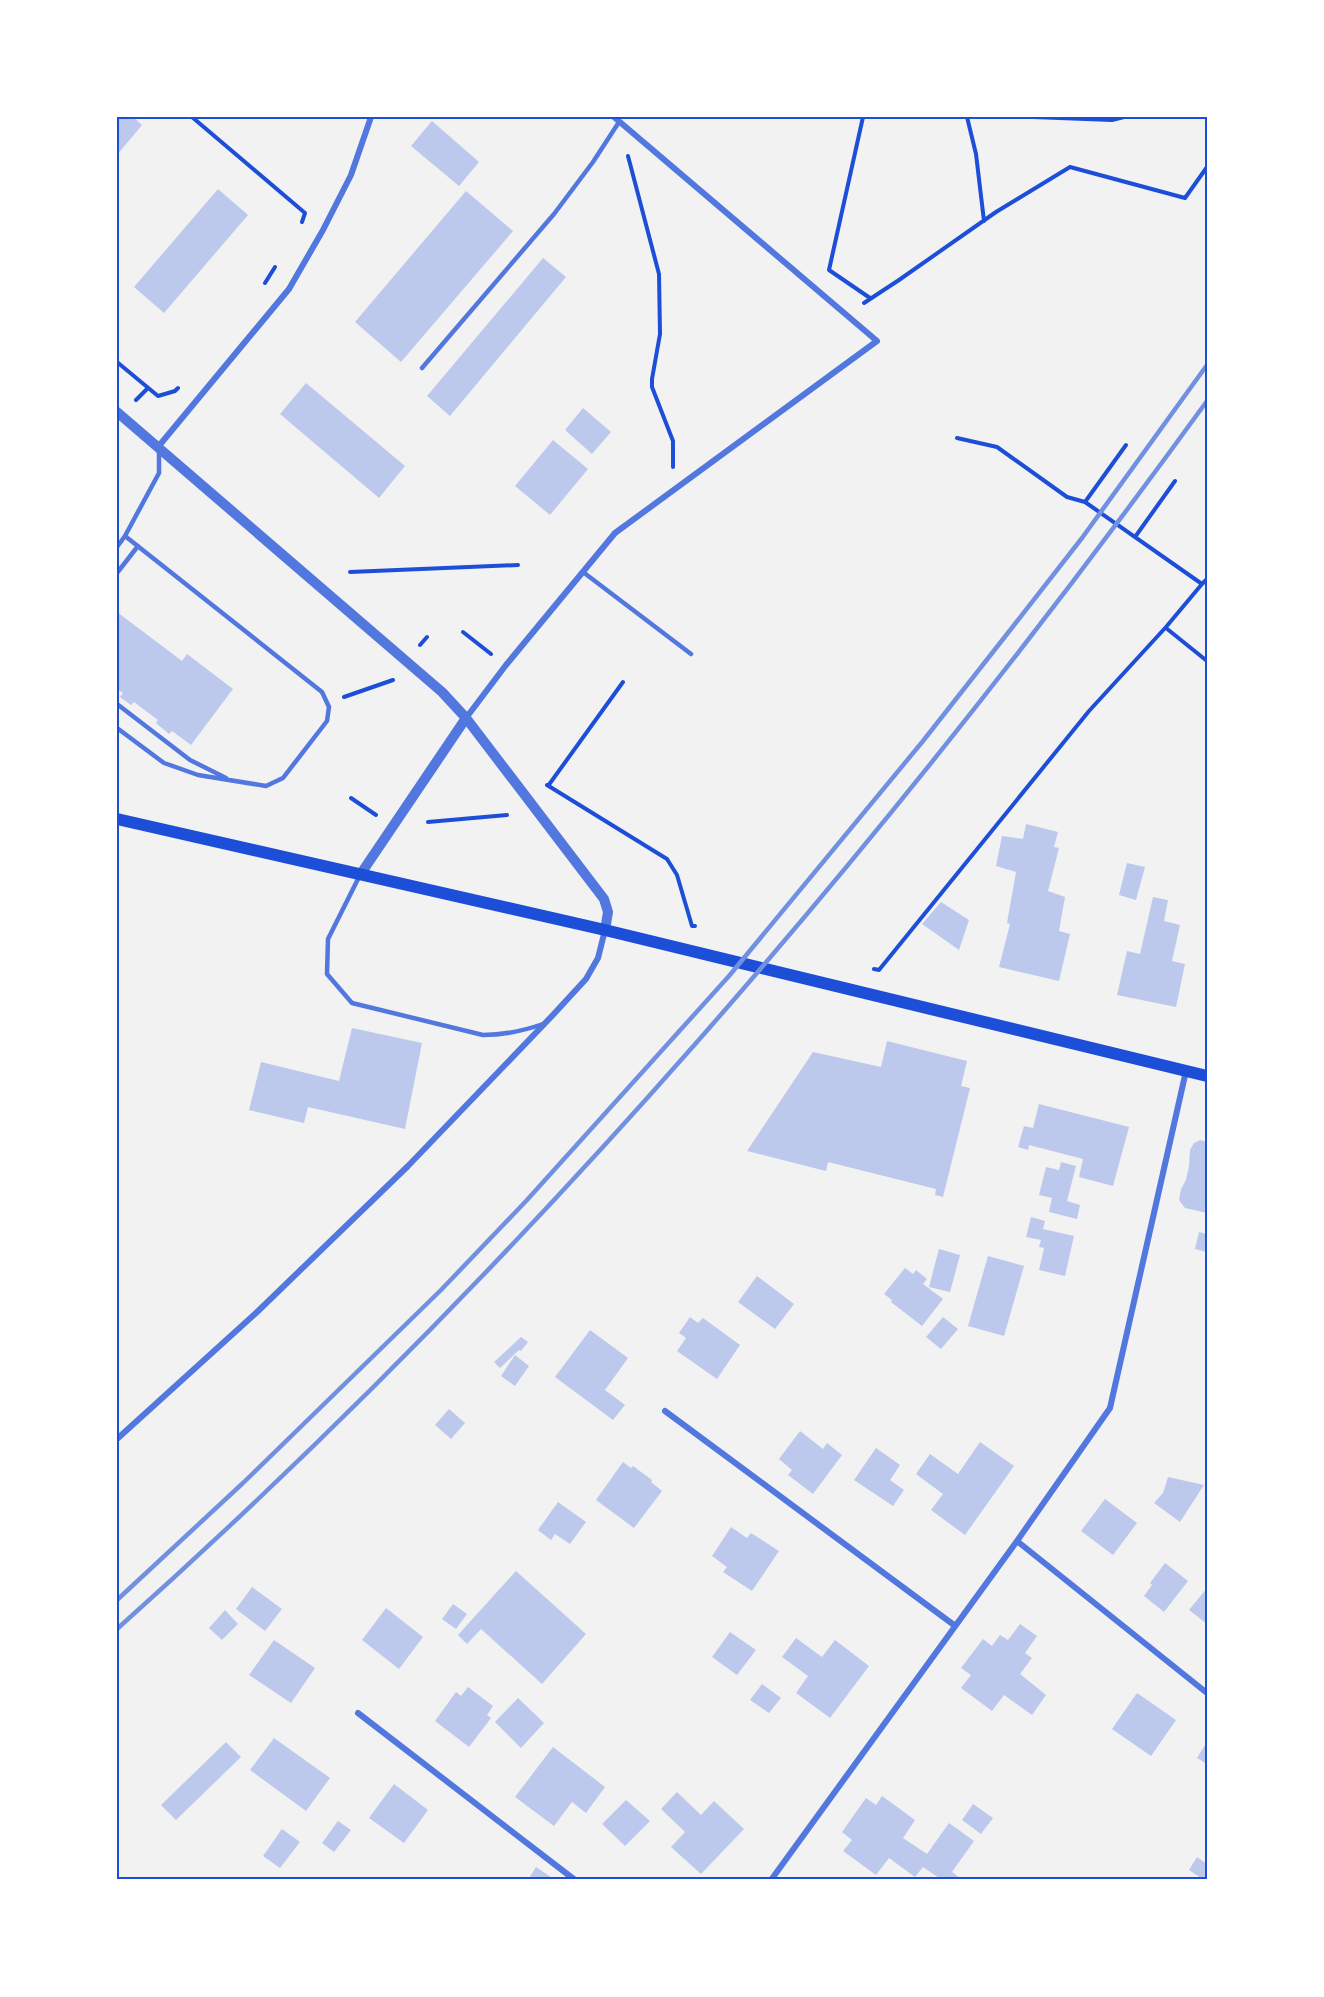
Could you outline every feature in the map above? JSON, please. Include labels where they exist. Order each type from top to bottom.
[{"type":"main road","points":[[117,819],[605,930],[1207,1076]]},
{"type":"street","points":[[158,447],[289,289],[351,175],[370,117]]},
{"type":"street","points":[[360,875],[466,718],[506,665],[615,533],[877,341],[614,117]]},
{"type":"street","points":[[117,412],[442,692],[466,718],[604,900],[608,912],[598,958],[586,979],[408,1166],[256,1313],[117,1439]]},
{"type":"street","points":[[771,1880],[1017,1541],[1110,1408],[1186,1070]]},
{"type":"street","points":[[665,1411],[954,1625]]},
{"type":"street","points":[[1017,1541],[1207,1693]]},
{"type":"street","points":[[358,1713],[575,1880]]},
{"type":"lane","points":[[422,368],[554,214],[619,122]]},
{"type":"lane","points":[[117,547],[159,473],[158,447]]},
{"type":"lane","points":[[117,728],[164,763],[198,775],[266,786],[283,778],[327,721],[328,707],[322,692],[125,536]]},
{"type":"lane","points":[[117,573],[138,546]]},
{"type":"lane","points":[[583,572],[691,654]]},
{"type":"lane","points":[[117,704],[190,760],[233,781]]},
{"type":"lane","points":[[360,875],[328,939],[327,974],[352,1003],[483,1035],[524,1031],[543,1024]]},
{"type":"path","points":[[192,117],[305,213],[299,229]]},
{"type":"path","points":[[863,117],[829,270],[870,298],[984,221],[1070,167],[1185,198],[1207,167]]},
{"type":"path","points":[[967,117],[976,154],[984,221]]},
{"type":"path","points":[[1033,117],[1112,120],[1124,117]]},
{"type":"path","points":[[628,154],[658,274],[660,334],[652,387],[673,441],[672,492]]},
{"type":"path","points":[[264,284],[277,265]]},
{"type":"path","points":[[117,362],[158,396],[175,391],[182,384]]},
{"type":"path","points":[[957,438],[997,447],[1067,497],[1085,502],[1202,585]]},
{"type":"path","points":[[1085,502],[1126,445]]},
{"type":"path","points":[[1135,537],[1175,481]]},
{"type":"path","points":[[350,572],[518,565]]},
{"type":"path","points":[[871,968],[879,970],[1089,711],[1207,579]]},
{"type":"path","points":[[1166,627],[1207,661]]},
{"type":"path","points":[[327,703],[391,681]]},
{"type":"path","points":[[548,786],[623,682]]},
{"type":"path","points":[[538,780],[667,859],[677,875],[692,926]]},
{"type":"path","points":[[428,822],[507,815]]},
{"type":"building","points":[[117,117],[133,117],[142,125],[117,155]]},
{"type":"building","points":[[432,121],[479,162],[459,186],[411,146]]},
{"type":"building","points":[[218,189],[248,215],[164,313],[134,287]]},
{"type":"building","points":[[466,191],[513,231],[401,362],[355,322]]},
{"type":"building","points":[[543,258],[566,277],[450,416],[427,396]]},
{"type":"building","points":[[306,383],[405,466],[379,498],[280,414]]},
{"type":"building","points":[[583,408],[611,432],[592,454],[565,430]]},
{"type":"building","points":[[553,440],[588,469],[550,515],[515,486]]},
{"type":"building","points":[[117,612],[182,661],[187,654],[233,689],[191,745],[172,731],[169,734],[156,723],[158,720],[134,702],[131,705],[120,697],[123,693],[117,689]]},
{"type":"building","points":[[1026,824],[1058,832],[1054,847],[1059,848],[1048,891],[1065,897],[1059,931],[1070,934],[1059,981],[999,967],[1010,924],[1007,923],[1016,872],[996,866],[1002,836],[1023,839]]},
{"type":"building","points":[[1127,863],[1145,867],[1136,900],[1119,895]]},
{"type":"building","points":[[1153,897],[1168,900],[1164,921],[1180,925],[1172,961],[1185,964],[1176,1007],[1117,995],[1127,951],[1140,954]]},
{"type":"building","points":[[941,902],[969,920],[959,950],[922,924]]},
{"type":"building","points":[[352,1028],[422,1043],[405,1129],[308,1107],[304,1123],[249,1110],[261,1062],[339,1081]]},
{"type":"building","points":[[887,1041],[967,1061],[961,1086],[970,1088],[943,1197],[935,1195],[936,1189],[828,1162],[826,1171],[747,1151],[813,1052],[881,1067]]},
{"type":"building","points":[[1039,1104],[1129,1127],[1113,1186],[1079,1177],[1083,1159],[1029,1145],[1028,1150],[1018,1147],[1024,1126],[1033,1128]]},
{"type":"building","points":[[1200,1140],[1207,1142],[1207,1213],[1185,1208],[1179,1200],[1186,1180],[1190,1150],[1194,1143]]},
{"type":"building","points":[[1061,1162],[1076,1166],[1067,1201],[1080,1205],[1077,1219],[1049,1212],[1052,1198],[1039,1195],[1046,1167],[1059,1170]]},
{"type":"building","points":[[1031,1217],[1045,1221],[1043,1229],[1074,1236],[1065,1276],[1039,1270],[1044,1248],[1039,1247],[1041,1240],[1026,1237]]},
{"type":"building","points":[[1199,1232],[1207,1234],[1207,1252],[1195,1249]]},
{"type":"building","points":[[939,1249],[960,1255],[950,1292],[929,1287]]},
{"type":"building","points":[[988,1256],[1024,1266],[1004,1336],[968,1326]]},
{"type":"building","points":[[905,1268],[913,1274],[916,1270],[927,1279],[923,1284],[943,1299],[922,1326],[884,1294]]},
{"type":"building","points":[[757,1276],[794,1304],[775,1329],[738,1302]]},
{"type":"building","points":[[690,1317],[698,1323],[703,1318],[740,1345],[717,1379],[677,1351],[686,1338],[679,1333]]},
{"type":"building","points":[[943,1317],[958,1329],[941,1349],[926,1337]]},
{"type":"building","points":[[590,1330],[628,1358],[605,1390],[625,1405],[613,1420],[555,1377]]},
{"type":"building","points":[[521,1337],[528,1342],[521,1351],[519,1350],[500,1368],[494,1362]]},
{"type":"building","points":[[515,1355],[529,1366],[515,1386],[501,1376]]},
{"type":"building","points":[[449,1409],[465,1423],[451,1439],[435,1425]]},
{"type":"building","points":[[800,1431],[823,1449],[827,1443],[842,1455],[813,1494],[788,1475],[792,1470],[779,1459]]},
{"type":"building","points":[[980,1442],[1014,1466],[965,1535],[931,1510],[943,1494],[916,1474],[930,1454],[958,1474]]},
{"type":"building","points":[[876,1448],[900,1465],[890,1480],[904,1490],[893,1506],[854,1480]]},
{"type":"building","points":[[623,1462],[631,1468],[633,1466],[652,1480],[651,1482],[662,1491],[634,1528],[596,1500]]},
{"type":"building","points":[[1168,1477],[1204,1485],[1180,1522],[1154,1503],[1163,1493]]},
{"type":"building","points":[[1105,1499],[1137,1523],[1113,1555],[1081,1531]]},
{"type":"building","points":[[558,1502],[586,1522],[570,1544],[555,1534],[551,1540],[538,1530]]},
{"type":"building","points":[[731,1527],[747,1538],[751,1533],[779,1551],[752,1591],[723,1572],[727,1567],[712,1556]]},
{"type":"building","points":[[1165,1563],[1188,1581],[1164,1612],[1144,1596],[1152,1585],[1150,1583]]},
{"type":"building","points":[[516,1571],[586,1634],[542,1684],[481,1629],[467,1644],[458,1635]]},
{"type":"building","points":[[252,1587],[282,1609],[265,1631],[236,1609]]},
{"type":"building","points":[[1207,1588],[1207,1624],[1189,1610]]},
{"type":"building","points":[[453,1604],[467,1614],[456,1629],[442,1619]]},
{"type":"building","points":[[386,1608],[423,1637],[399,1669],[362,1640]]},
{"type":"building","points":[[225,1610],[238,1624],[222,1640],[209,1628]]},
{"type":"building","points":[[1020,1624],[1037,1636],[1025,1653],[1032,1658],[1020,1674],[1046,1695],[1032,1715],[1004,1695],[992,1711],[961,1688],[971,1675],[961,1668],[983,1639],[992,1646],[1000,1635],[1008,1640]]},
{"type":"building","points":[[730,1632],[756,1650],[737,1675],[712,1657]]},
{"type":"building","points":[[796,1638],[822,1657],[835,1640],[869,1666],[830,1718],[796,1693],[808,1676],[782,1657]]},
{"type":"building","points":[[274,1640],[315,1668],[291,1703],[249,1675]]},
{"type":"building","points":[[762,1684],[781,1698],[769,1713],[750,1700]]},
{"type":"building","points":[[468,1687],[493,1706],[487,1715],[491,1718],[469,1747],[435,1721],[456,1692],[461,1696]]},
{"type":"building","points":[[1137,1693],[1176,1720],[1151,1756],[1112,1729]]},
{"type":"building","points":[[518,1698],[544,1723],[521,1748],[495,1722]]},
{"type":"building","points":[[274,1738],[330,1778],[306,1811],[250,1770]]},
{"type":"building","points":[[226,1742],[241,1757],[176,1820],[161,1805]]},
{"type":"building","points":[[1205,1745],[1207,1746],[1207,1764],[1197,1758]]},
{"type":"building","points":[[553,1747],[605,1787],[586,1813],[572,1802],[554,1826],[515,1797]]},
{"type":"building","points":[[394,1784],[428,1810],[404,1843],[369,1818]]},
{"type":"building","points":[[677,1792],[701,1815],[714,1801],[744,1829],[701,1874],[671,1847],[685,1832],[661,1809]]},
{"type":"building","points":[[882,1796],[915,1820],[903,1838],[927,1854],[949,1823],[974,1841],[952,1872],[960,1878],[959,1880],[942,1880],[923,1867],[915,1877],[889,1858],[876,1875],[843,1851],[852,1840],[842,1832],[866,1798],[876,1805]]},
{"type":"building","points":[[626,1800],[650,1821],[625,1846],[602,1824]]},
{"type":"building","points":[[973,1804],[993,1818],[981,1834],[962,1820]]},
{"type":"building","points":[[338,1821],[351,1830],[334,1852],[322,1843]]},
{"type":"building","points":[[282,1829],[300,1842],[280,1868],[263,1856]]},
{"type":"building","points":[[1197,1857],[1207,1864],[1207,1880],[1189,1870]]},
{"type":"building","points":[[536,1867],[555,1880],[528,1880]]},
{"type":"railway","points":[[117,1600],[243,1483],[441,1290],[527,1200],[729,976],[923,741],[1011,629],[1082,538],[1207,365]]},
{"type":"railway","points":[[117,1629],[268,1489],[415,1345],[557,1197],[695,1044],[829,888],[958,729],[1085,566],[1207,401]]}]
